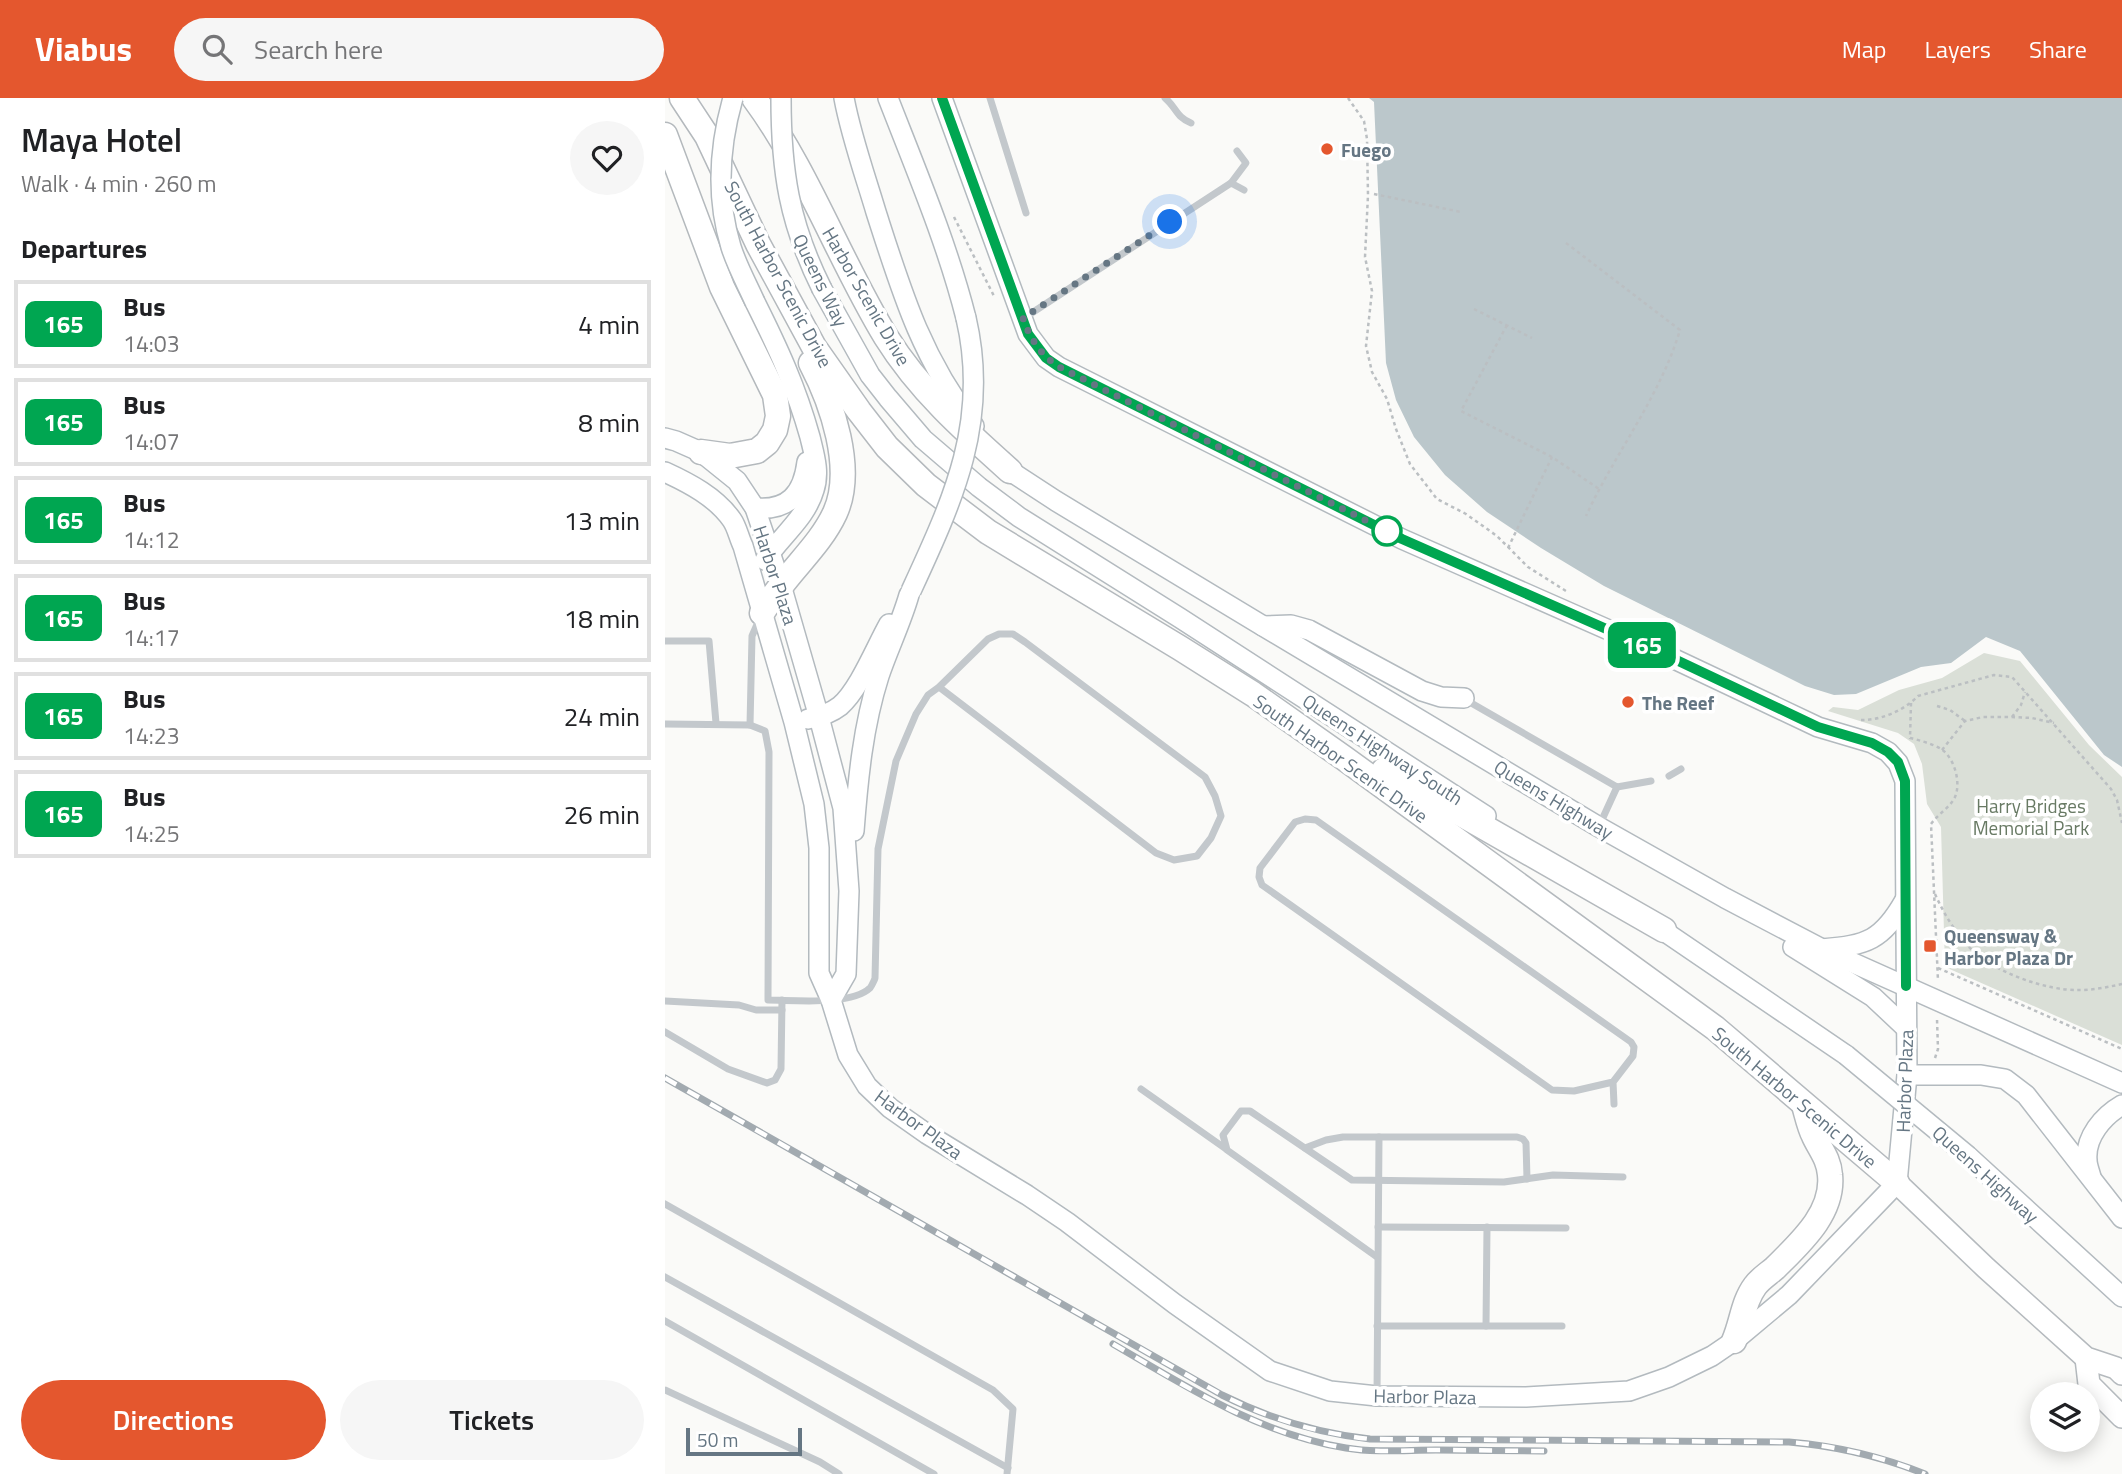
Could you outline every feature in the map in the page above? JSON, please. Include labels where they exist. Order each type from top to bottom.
[{"type":"highway","name":"South Harbor Scenic Drive","points":[[682,98],[706,136],[758,244],[814,347],[887,447],[926,485],[988,532],[1253,694],[1355,766],[1715,1028],[1897,1183]]},
{"type":"highway","name":"Harbor Scenic Drive","points":[[754,98],[774,126],[887,339],[915,380],[948,416],[1010,471]]},
{"type":"highway","points":[[665,135],[722,287],[775,395],[778,416],[775,430],[767,443],[757,451],[730,456],[701,452]]},
{"type":"highway","points":[[758,244],[784,313],[820,380],[838,435],[842,463],[842,488],[836,511],[826,530],[762,612]]},
{"type":"highway","points":[[1253,694],[1664,930]]},
{"type":"highway","points":[[1734,1341],[1746,1301],[1755,1286],[1798,1244],[1822,1214],[1829,1199],[1830,1171],[1814,1137],[1804,1105]]},
{"type":"main road","points":[[733,98],[722,144],[720,175],[731,248],[787,368],[806,423],[817,475],[815,489],[799,520],[771,552],[753,579]]},
{"type":"main road","name":"Queens Way","points":[[781,98],[783,161],[794,222],[808,261],[870,375],[923,439]]},
{"type":"main road","points":[[843,98],[911,317],[930,360],[952,398],[1010,471]]},
{"type":"main road","points":[[849,891],[858,778],[865,732],[880,675],[902,621],[910,593],[949,508],[967,452],[974,379],[972,343],[959,289],[888,98]]},
{"type":"main road","name":"Harbor Plaza","points":[[665,472],[692,484],[712,500],[732,520],[743,546],[794,722],[814,804],[819,848],[819,972],[848,1055],[867,1086],[890,1108],[1067,1222],[1175,1304],[1270,1371],[1331,1391],[1377,1396],[1526,1397],[1629,1391],[1691,1368],[1734,1341],[1789,1295],[1897,1183],[1907,1074],[1905,781],[1898,762],[1888,752],[1872,743],[1818,727],[1670,657],[1402,539],[1059,367],[1046,358],[1028,334],[942,98]]},
{"type":"main road","points":[[755,508],[773,509],[784,505],[799,491],[805,480],[807,462],[806,423]]},
{"type":"main road","name":"Harbor Plaza","points":[[665,438],[701,452],[737,481],[755,508],[781,585],[843,808],[849,891],[846,974],[831,1000]]},
{"type":"main road","name":"Queens Highway South","points":[[923,439],[979,488],[1019,517],[1664,930],[1846,1055]]},
{"type":"main road","name":"Queens Highway","points":[[1010,471],[1599,827],[1725,898],[1822,949],[2122,1083]]},
{"type":"main road","points":[[794,722],[819,717],[837,709],[854,690],[890,621],[910,593]]},
{"type":"main road","points":[[1263,626],[1291,625],[1309,630],[1422,691],[1441,697],[1464,698]]},
{"type":"main road","points":[[1658,860],[1873,997],[1906,1028]]},
{"type":"main road","points":[[1822,949],[1845,947],[1878,936],[1896,915],[1905,899]]},
{"type":"main road","name":"Queens Highway","points":[[1846,1055],[1968,1156],[2122,1297]]},
{"type":"main road","points":[[1907,1074],[1982,1075],[2005,1079],[2026,1095],[2122,1218]]},
{"type":"main road","points":[[2092,1179],[2087,1161],[2090,1139],[2103,1119],[2122,1105]]},
{"type":"main road","name":"South Harbor Scenic Drive","points":[[1897,1183],[1986,1268],[2086,1357],[2116,1368],[2122,1374]]},
{"type":"main road","points":[[2086,1357],[2089,1384],[2122,1418]]},
{"type":"lane","points":[[990,98],[1026,214]]},
{"type":"lane","points":[[1165,98],[1173,104],[1181,120],[1191,123]]},
{"type":"lane","points":[[1023,318],[1231,183],[1246,163],[1237,151]]},
{"type":"lane","points":[[1231,183],[1244,190]]},
{"type":"lane","points":[[750,725],[752,636],[762,612]]},
{"type":"lane","points":[[665,724],[750,725],[765,731],[769,752],[768,1000],[831,1000],[856,995],[870,987],[876,978],[878,849],[896,761],[916,714],[928,695],[988,639],[999,634],[1013,634],[1205,777],[1221,816],[1211,838],[1197,856],[1174,860],[1156,853],[939,687]]},
{"type":"lane","points":[[665,640],[709,641],[716,723]]},
{"type":"lane","points":[[1464,698],[1617,787],[1651,781]]},
{"type":"lane","points":[[1669,776],[1681,769]]},
{"type":"lane","points":[[1599,827],[1617,787]]},
{"type":"lane","points":[[1613,1082],[1574,1091],[1552,1090],[1262,885],[1260,868],[1295,822],[1316,820],[1631,1042],[1634,1047],[1633,1056],[1613,1082],[1613,1104]]},
{"type":"lane","points":[[665,1032],[728,1069],[767,1083],[775,1080],[781,1069],[782,1000]]},
{"type":"lane","points":[[665,1001],[739,1004],[756,1010],[782,1010]]},
{"type":"lane","points":[[1141,1089],[1377,1257]]},
{"type":"lane","points":[[1227,1150],[1223,1135],[1241,1111],[1249,1111],[1352,1180],[1504,1182],[1553,1175],[1623,1177]]},
{"type":"lane","points":[[1305,1148],[1343,1137],[1517,1137],[1526,1143],[1527,1179]]},
{"type":"lane","points":[[1377,1396],[1379,1137]]},
{"type":"lane","points":[[665,1204],[993,1390],[1013,1409],[1007,1471],[665,1277]]},
{"type":"lane","points":[[1378,1227],[1566,1228]]},
{"type":"lane","points":[[1486,1326],[1487,1227]]},
{"type":"lane","points":[[665,1321],[935,1474]]},
{"type":"lane","points":[[1377,1326],[1562,1326]]},
{"type":"lane","points":[[665,1390],[820,1462],[839,1474]]},
{"type":"path","points":[[1348,98],[1364,121],[1367,139],[1365,257],[1372,291],[1366,346],[1372,372],[1387,398],[1410,464],[1437,499],[1466,514],[1497,536],[1528,567],[1569,593]]},
{"type":"path","points":[[1374,194],[1461,212]]},
{"type":"path","points":[[954,217],[999,306]]},
{"type":"path","points":[[1566,243],[1680,330],[1655,391],[1586,516]]},
{"type":"path","points":[[1473,309],[1532,338]]},
{"type":"path","points":[[1507,325],[1461,411],[1552,457],[1599,489]]},
{"type":"path","points":[[1509,548],[1552,457]]},
{"type":"path","points":[[1857,720],[1882,718],[1911,703],[1918,696],[1994,675],[2012,677],[2111,789],[2117,800],[2122,823]]},
{"type":"path","points":[[2012,717],[2021,705],[2025,690]]},
{"type":"path","points":[[1911,703],[1910,738],[1943,750],[1958,781],[1957,791],[1948,807],[1939,813],[1931,824],[1938,968],[2122,1049]]},
{"type":"path","points":[[1937,706],[1950,710],[1965,721]]},
{"type":"path","points":[[1943,750],[1965,721],[2012,717],[2054,723]]},
{"type":"path","points":[[1934,891],[1955,930],[1972,950],[2019,978],[2078,990],[2122,984]]},
{"type":"path","points":[[1933,1062],[1938,1049],[1937,1012]]},
{"type":"green space","name":"Harry Bridges Memorial Park","points":[[1984,653],[2020,661],[2089,745],[2122,777],[2122,1045],[1945,967],[1941,827],[1927,804],[1922,764],[1914,744],[1898,733],[1828,711],[1833,707],[1858,710],[1899,690],[1942,678]]},
{"type":"shaded area","points":[[1369,98],[2122,98],[2122,767],[2104,755],[2020,651],[1986,637],[1951,663],[1921,667],[1856,694],[1834,695],[1805,686],[1604,586],[1487,512],[1445,475],[1414,437],[1396,400],[1386,363],[1374,102]]},
{"type":"railway","points":[[665,1078],[1222,1395],[1294,1424],[1370,1439],[1789,1442],[1858,1453],[1925,1474]]},
{"type":"railway","points":[[1113,1344],[1225,1407],[1283,1432],[1314,1441],[1346,1448],[1391,1451],[1544,1451]]},
{"type":"bus line","name":"165","points":[[942,98],[1028,334],[1046,358],[1059,367],[1402,539],[1670,657],[1818,727],[1872,743],[1888,752],[1898,762],[1905,781],[1906,986]]},
{"type":"place","name":"Fuego","points":[[1327,149]]},
{"type":"place","name":"The Reef","points":[[1628,702]]},
{"type":"place","name":"Queensway & Harbor Plaza Dr","points":[[1930,946]]},
{"type":"route","points":[[1170,222],[1023,318],[1028,334],[1046,358],[1059,367],[1387,531]]}]
